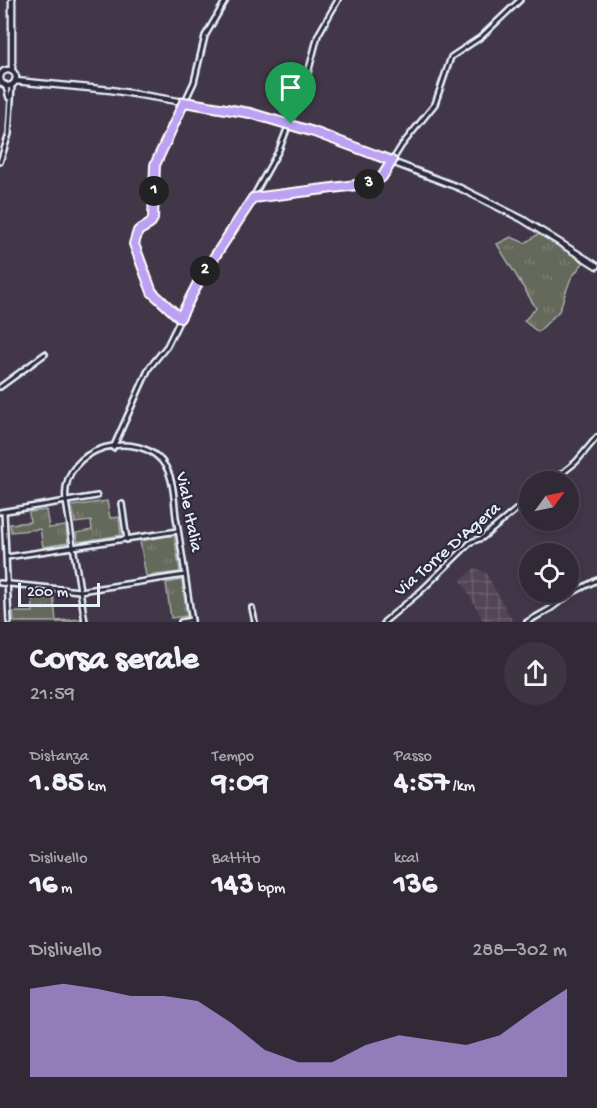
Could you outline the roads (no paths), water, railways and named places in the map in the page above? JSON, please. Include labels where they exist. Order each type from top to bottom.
[{"type":"main road","points":[[2,82],[9,76],[12,0]]},
{"type":"main road","points":[[9,76],[250,113],[291,124],[460,188],[522,219],[597,266]]},
{"type":"main road","points":[[2,82],[9,76]]},
{"type":"street","points":[[180,318],[152,292],[134,244],[138,231],[150,224],[153,219],[155,165],[194,82],[205,36],[226,0]]},
{"type":"street","points":[[85,622],[66,501],[66,482],[78,461],[95,451],[113,448],[149,368],[167,346],[200,279],[253,198],[291,124],[318,35],[338,0]]},
{"type":"street","points":[[253,198],[372,183],[382,177],[402,145],[435,104],[451,57],[481,36],[520,0]]},
{"type":"street","points":[[0,162],[9,134],[9,76]]},
{"type":"street","points":[[2,82],[9,102]]},
{"type":"street","points":[[0,387],[45,354]]},
{"type":"street","points":[[565,471],[576,462],[597,437]]},
{"type":"street","name":"Viale Italia","points":[[113,448],[140,447],[152,452],[163,463],[170,478],[192,621]]},
{"type":"street","points":[[9,622],[7,557],[2,512],[97,496]]},
{"type":"street","points":[[122,504],[127,540]]},
{"type":"street","name":"Via Torre D'Agera","points":[[384,622],[421,591],[471,542],[482,538],[519,507]]},
{"type":"street","points":[[7,557],[178,531]]},
{"type":"street","points":[[0,583],[80,591],[185,575]]},
{"type":"street","points":[[527,622],[570,594],[597,580]]},
{"type":"street","points":[[252,608],[255,622]]},
{"type":"street","points":[[181,622],[192,621]]}]
